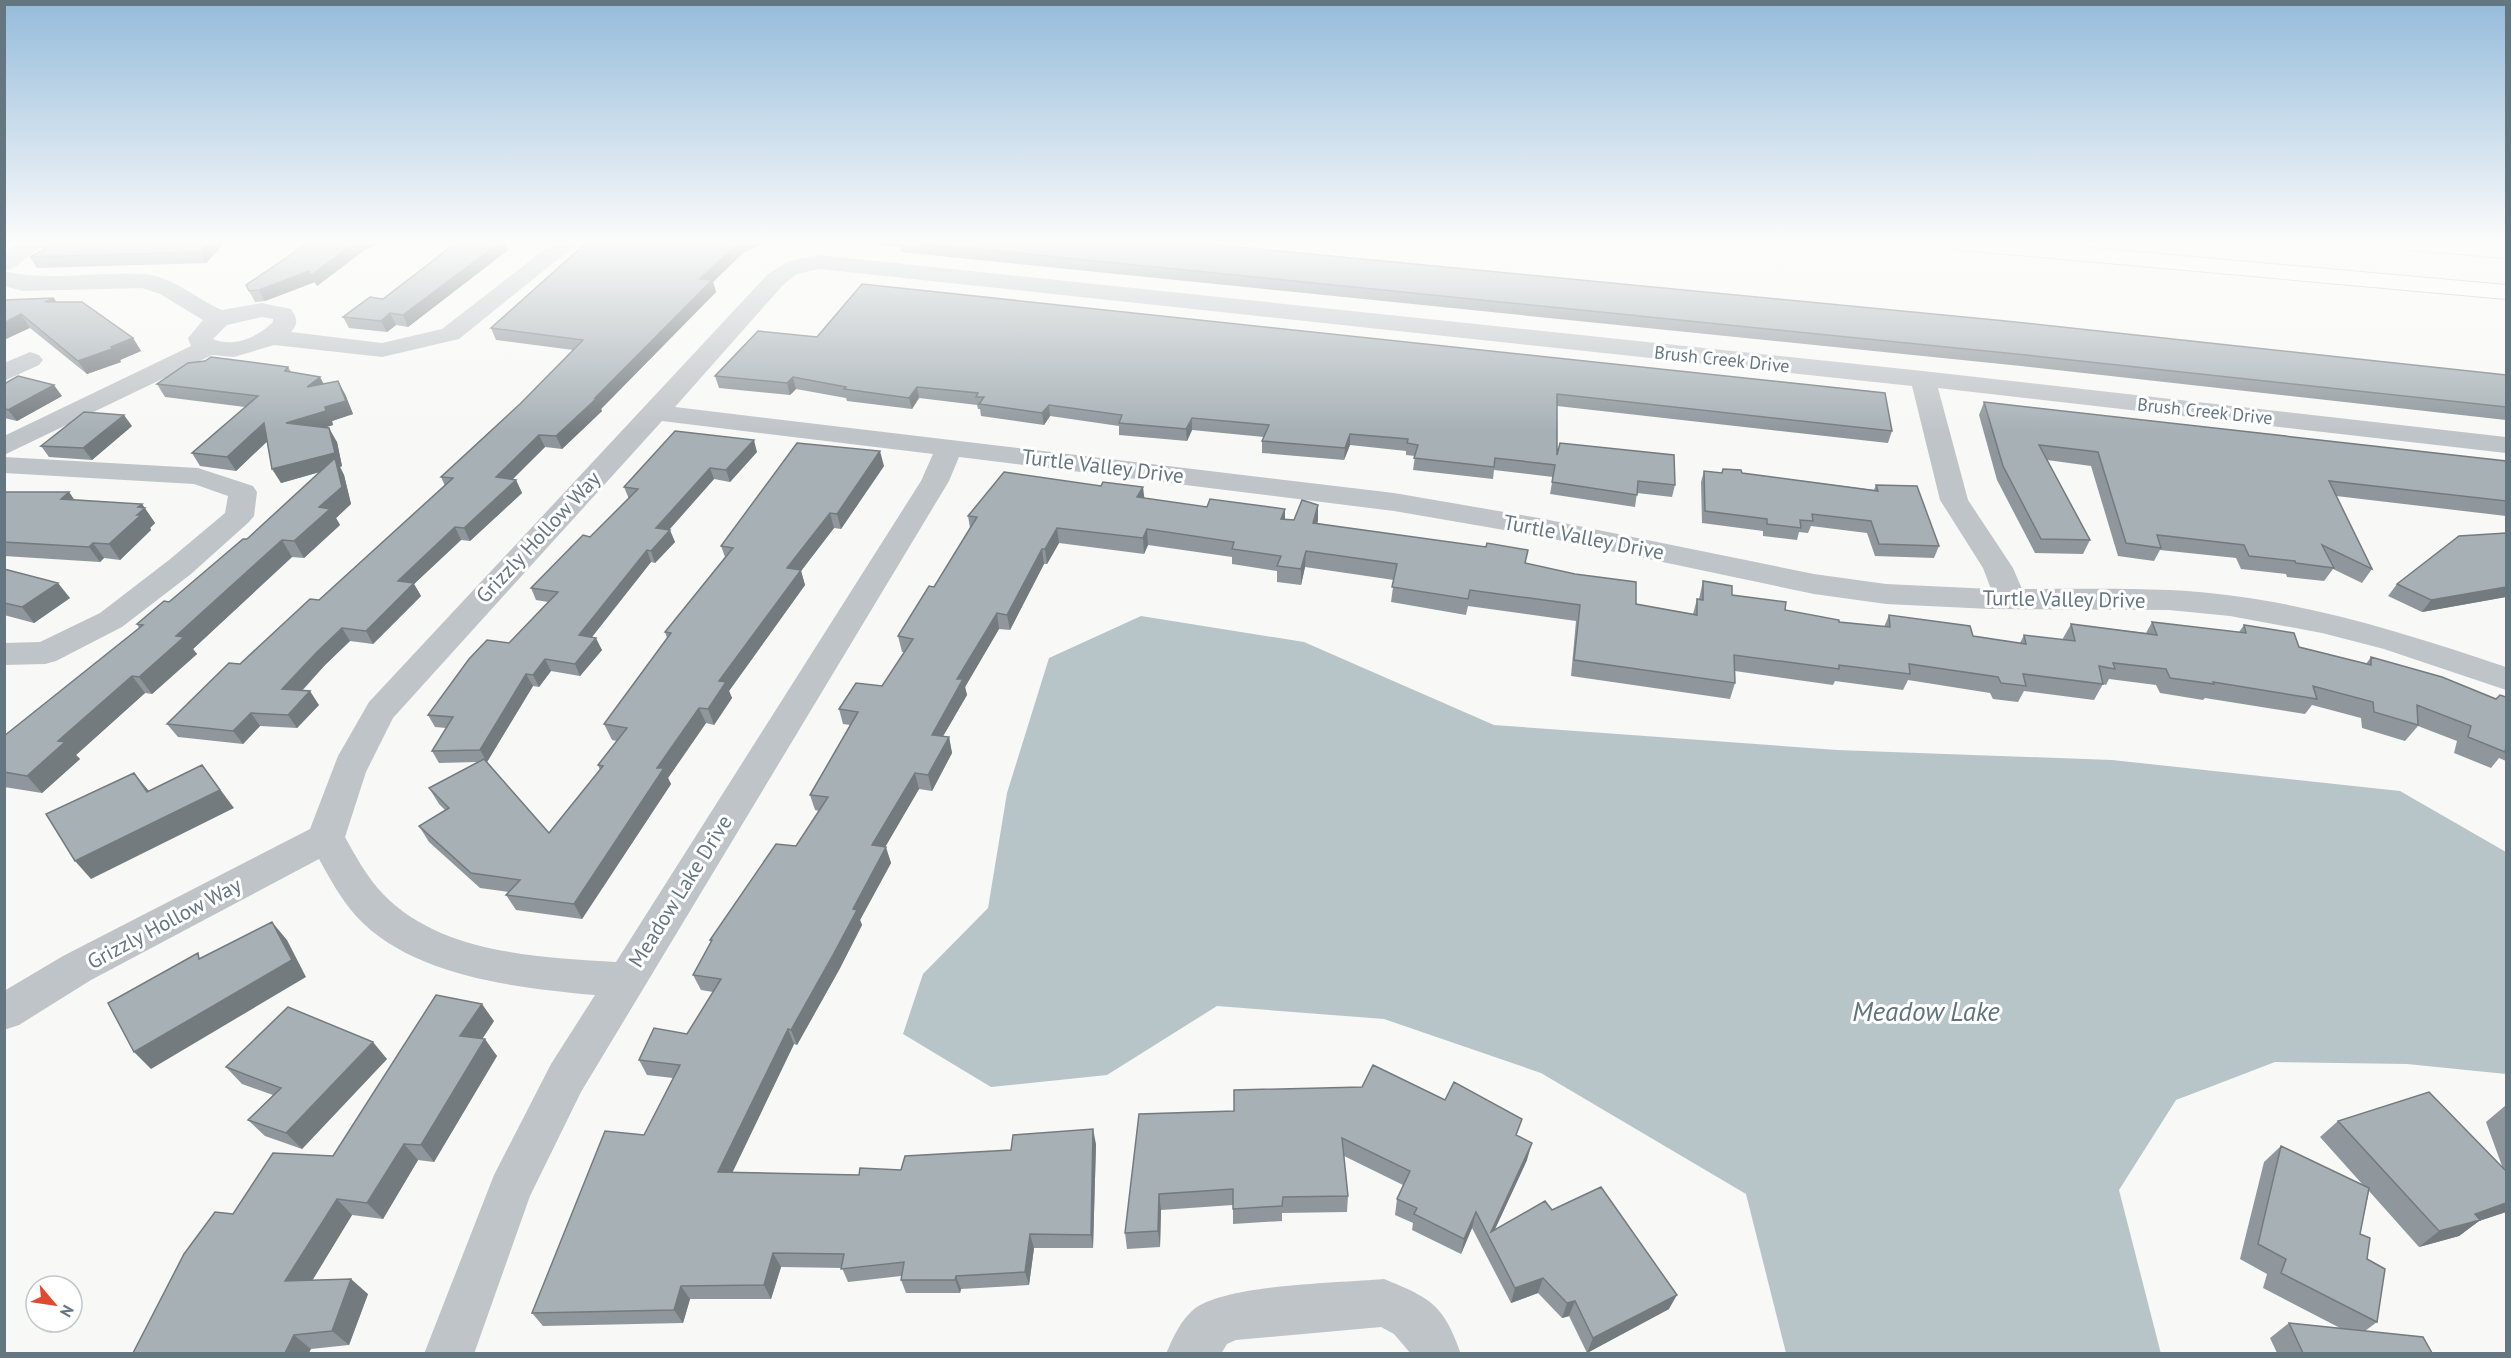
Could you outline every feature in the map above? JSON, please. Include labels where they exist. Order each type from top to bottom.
[{"type":"street","points":[[195,306],[222,319]]},
{"type":"street","points":[[271,337],[285,324],[285,318],[282,314],[262,310],[222,319],[203,331],[200,338],[202,343],[208,347],[231,349],[271,337],[382,350],[450,334],[486,306]]},
{"type":"street","name":"Grizzly Hollow Way","points":[[4,1012],[78,968],[326,838],[347,771],[362,738],[381,710],[749,306]]},
{"type":"street","name":"Brush Creek Drive","points":[[1234,306],[2506,445]]},
{"type":"street","points":[[4,447],[208,347]]},
{"type":"street","points":[[4,373],[30,360]]},
{"type":"street","points":[[1923,380],[1954,500],[1998,568],[2011,599]]},
{"type":"street","name":"Turtle Valley Drive","points":[[654,412],[1429,507],[1814,584],[1886,594],[2011,599],[2169,600],[2230,606],[2322,622],[2383,637],[2506,679]]},
{"type":"street","name":"Meadow Lake Drive","points":[[449,1353],[510,1190],[566,1078],[935,481],[950,447]]},
{"type":"street","points":[[4,465],[198,476],[243,492],[239,516],[180,567],[111,620],[45,653],[4,654]]},
{"type":"street","points":[[326,838],[366,900],[378,913],[423,943],[453,954],[548,975],[625,980]]},
{"type":"street","points":[[1191,1353],[1210,1327],[1233,1316],[1384,1303],[1411,1317],[1430,1336],[1436,1353]]},
{"type":"water","name":"Meadow Lake","points":[[1141,616],[1304,642],[1494,725],[1837,750],[2112,760],[2400,791],[2506,852],[2506,1074],[2407,1064],[2275,1062],[2176,1100],[2119,1190],[2161,1354],[1786,1353],[1746,1194],[1541,1073],[1384,1019],[1217,1006],[1107,1075],[991,1087],[903,1034],[923,974],[988,908],[1007,793],[1049,658]]},
{"type":"building","points":[[4,306],[88,306],[133,338],[111,347],[112,349],[78,361],[21,314],[4,323]]},
{"type":"building","points":[[357,306],[415,306],[403,315],[390,313],[381,321],[343,317]]},
{"type":"building","points":[[515,306],[686,306],[595,398],[597,398],[556,436],[539,435],[496,477],[516,480],[464,528],[455,527],[398,581],[414,583],[366,631],[342,628],[317,652],[282,689],[310,691],[288,715],[251,713],[233,731],[167,724],[229,663],[240,664],[310,599],[319,600],[453,478],[441,477],[520,404],[583,340],[491,328]]},
{"type":"building","points":[[843,306],[1072,306],[1885,393],[1892,431],[1557,394],[1557,455],[1560,443],[1674,455],[1675,485],[1638,481],[1637,495],[1552,482],[1555,465],[1495,458],[1494,467],[1414,458],[1418,445],[1407,443],[1408,439],[1350,434],[1345,448],[1262,441],[1269,425],[1192,418],[1186,429],[1119,423],[1122,415],[1049,405],[1042,413],[979,404],[984,397],[976,397],[978,393],[917,387],[909,398],[844,389],[846,387],[793,377],[787,383],[715,376],[758,331],[817,337]]},
{"type":"building","points":[[1545,306],[1854,306],[2006,321],[2506,375],[2506,407]]},
{"type":"building","points":[[211,357],[288,367],[285,371],[320,377],[307,387],[338,381],[346,401],[325,407],[326,411],[286,423],[329,428],[335,453],[272,469],[264,423],[227,457],[192,453],[258,396],[157,384],[188,363],[205,361]]},
{"type":"building","points":[[18,376],[54,385],[8,410],[4,408],[4,384]]},
{"type":"building","points":[[1984,402],[2506,461],[2506,501],[2329,481],[2372,569],[2322,545],[2334,568],[2249,556],[2244,545],[2157,535],[2161,548],[2126,543],[2098,452],[2039,445],[2090,540],[2041,539],[2003,466]]},
{"type":"building","points":[[84,412],[124,415],[83,448],[41,446]]},
{"type":"building","points":[[675,431],[754,440],[726,470],[710,468],[656,528],[670,530],[651,551],[647,550],[579,635],[596,638],[575,664],[545,659],[533,675],[526,674],[480,750],[432,751],[453,717],[428,715],[469,659],[487,640],[509,643],[558,592],[531,588],[583,535],[590,537],[638,489],[624,487]]},
{"type":"building","points":[[797,443],[880,451],[837,514],[830,513],[787,568],[801,570],[719,681],[726,682],[708,709],[699,708],[657,768],[664,768],[574,904],[506,895],[520,880],[471,873],[419,826],[449,808],[429,788],[484,759],[549,833],[603,766],[598,765],[627,728],[604,724],[671,633],[665,632],[733,548],[721,546]]},
{"type":"building","points":[[335,458],[342,487],[319,507],[330,509],[294,541],[282,540],[176,636],[184,637],[139,677],[132,676],[58,741],[65,742],[27,776],[4,772],[4,736],[143,625],[137,624],[164,601],[169,602],[243,539],[247,539]]},
{"type":"building","points":[[1723,469],[1878,491],[1876,485],[1917,486],[1939,546],[1879,544],[1871,521],[1812,514],[1813,521],[1800,520],[1801,528],[1767,524],[1767,519],[1705,511],[1704,471],[1722,473]]},
{"type":"building","points":[[1004,472],[1101,486],[1103,482],[1143,487],[1137,497],[1207,507],[1210,499],[1285,509],[1281,519],[1294,520],[1302,500],[1318,505],[1313,523],[1486,547],[1487,543],[1528,550],[1525,563],[1575,574],[1636,582],[1636,604],[1697,615],[1697,599],[1703,600],[1703,581],[1732,586],[1732,595],[1786,602],[1785,610],[1839,620],[1839,622],[1890,627],[1889,615],[1970,626],[1973,636],[2026,644],[2024,635],[2075,641],[2071,624],[2157,635],[2152,622],[2246,633],[2244,625],[2294,633],[2299,647],[2371,665],[2371,657],[2442,677],[2496,699],[2500,695],[2506,697],[2506,747],[2505,752],[2468,737],[2471,726],[2417,705],[2418,725],[2374,712],[2373,702],[2313,686],[2317,699],[2213,682],[2214,684],[2170,678],[2166,669],[2113,663],[2115,669],[2099,666],[2103,684],[2023,674],[2026,686],[2001,683],[1998,677],[1909,664],[1910,674],[1839,665],[1839,669],[1734,655],[1735,683],[1574,660],[1580,605],[1470,590],[1468,599],[1392,587],[1397,564],[1306,551],[1301,569],[1277,566],[1281,556],[1232,549],[1234,542],[1147,529],[1143,538],[1057,528],[1045,549],[1042,549],[1007,615],[997,613],[957,679],[963,679],[932,735],[949,737],[928,775],[915,773],[872,845],[886,847],[853,909],[857,910],[833,955],[791,1030],[788,1029],[718,1172],[859,1175],[860,1168],[901,1170],[905,1156],[1011,1150],[1013,1135],[1093,1129],[1091,1235],[1030,1234],[1025,1272],[956,1276],[955,1280],[901,1280],[904,1262],[841,1269],[844,1254],[773,1253],[764,1285],[681,1286],[674,1310],[532,1313],[605,1131],[644,1135],[680,1065],[639,1060],[654,1028],[687,1034],[721,979],[693,975],[712,940],[710,940],[776,844],[796,846],[828,797],[810,795],[858,712],[839,709],[856,683],[882,686],[913,639],[898,636],[929,586],[934,587],[977,517],[968,516]]},
{"type":"building","points":[[4,492],[69,492],[61,499],[142,504],[138,507],[145,508],[137,515],[141,515],[109,544],[93,543],[89,547],[4,542]]},
{"type":"building","points":[[2506,533],[2506,587],[2431,600],[2397,584],[2459,536]]},
{"type":"building","points":[[4,569],[58,583],[22,607],[4,603]]},
{"type":"building","points":[[202,765],[220,790],[75,861],[46,814],[134,773],[147,792]]},
{"type":"building","points":[[272,922],[292,960],[134,1052],[108,1003],[198,953],[199,959]]},
{"type":"building","points":[[436,995],[482,1004],[460,1036],[485,1039],[421,1145],[404,1144],[367,1203],[337,1199],[285,1281],[351,1279],[332,1331],[294,1335],[285,1353],[133,1353],[184,1254],[215,1212],[233,1214],[273,1153],[333,1156]]},
{"type":"building","points":[[288,1007],[373,1042],[286,1133],[248,1120],[281,1088],[226,1067]]},
{"type":"building","points":[[1373,1065],[1445,1100],[1454,1082],[1522,1119],[1516,1135],[1532,1143],[1491,1232],[1545,1201],[1552,1210],[1601,1187],[1677,1295],[1593,1338],[1575,1301],[1567,1303],[1543,1278],[1515,1288],[1476,1212],[1464,1239],[1414,1214],[1417,1208],[1397,1199],[1410,1171],[1342,1138],[1348,1196],[1283,1197],[1282,1206],[1233,1209],[1233,1189],[1159,1194],[1158,1231],[1125,1233],[1139,1114],[1234,1111],[1234,1090],[1362,1087]]},
{"type":"building","points":[[2429,1092],[2506,1171],[2506,1203],[2475,1214],[2480,1220],[2439,1231],[2338,1121]]},
{"type":"building","points":[[2281,1146],[2369,1188],[2360,1234],[2370,1238],[2367,1259],[2385,1269],[2377,1322],[2281,1273],[2286,1259],[2258,1244]]},
{"type":"building","points":[[2289,1323],[2423,1337],[2432,1353],[2303,1353]]}]
